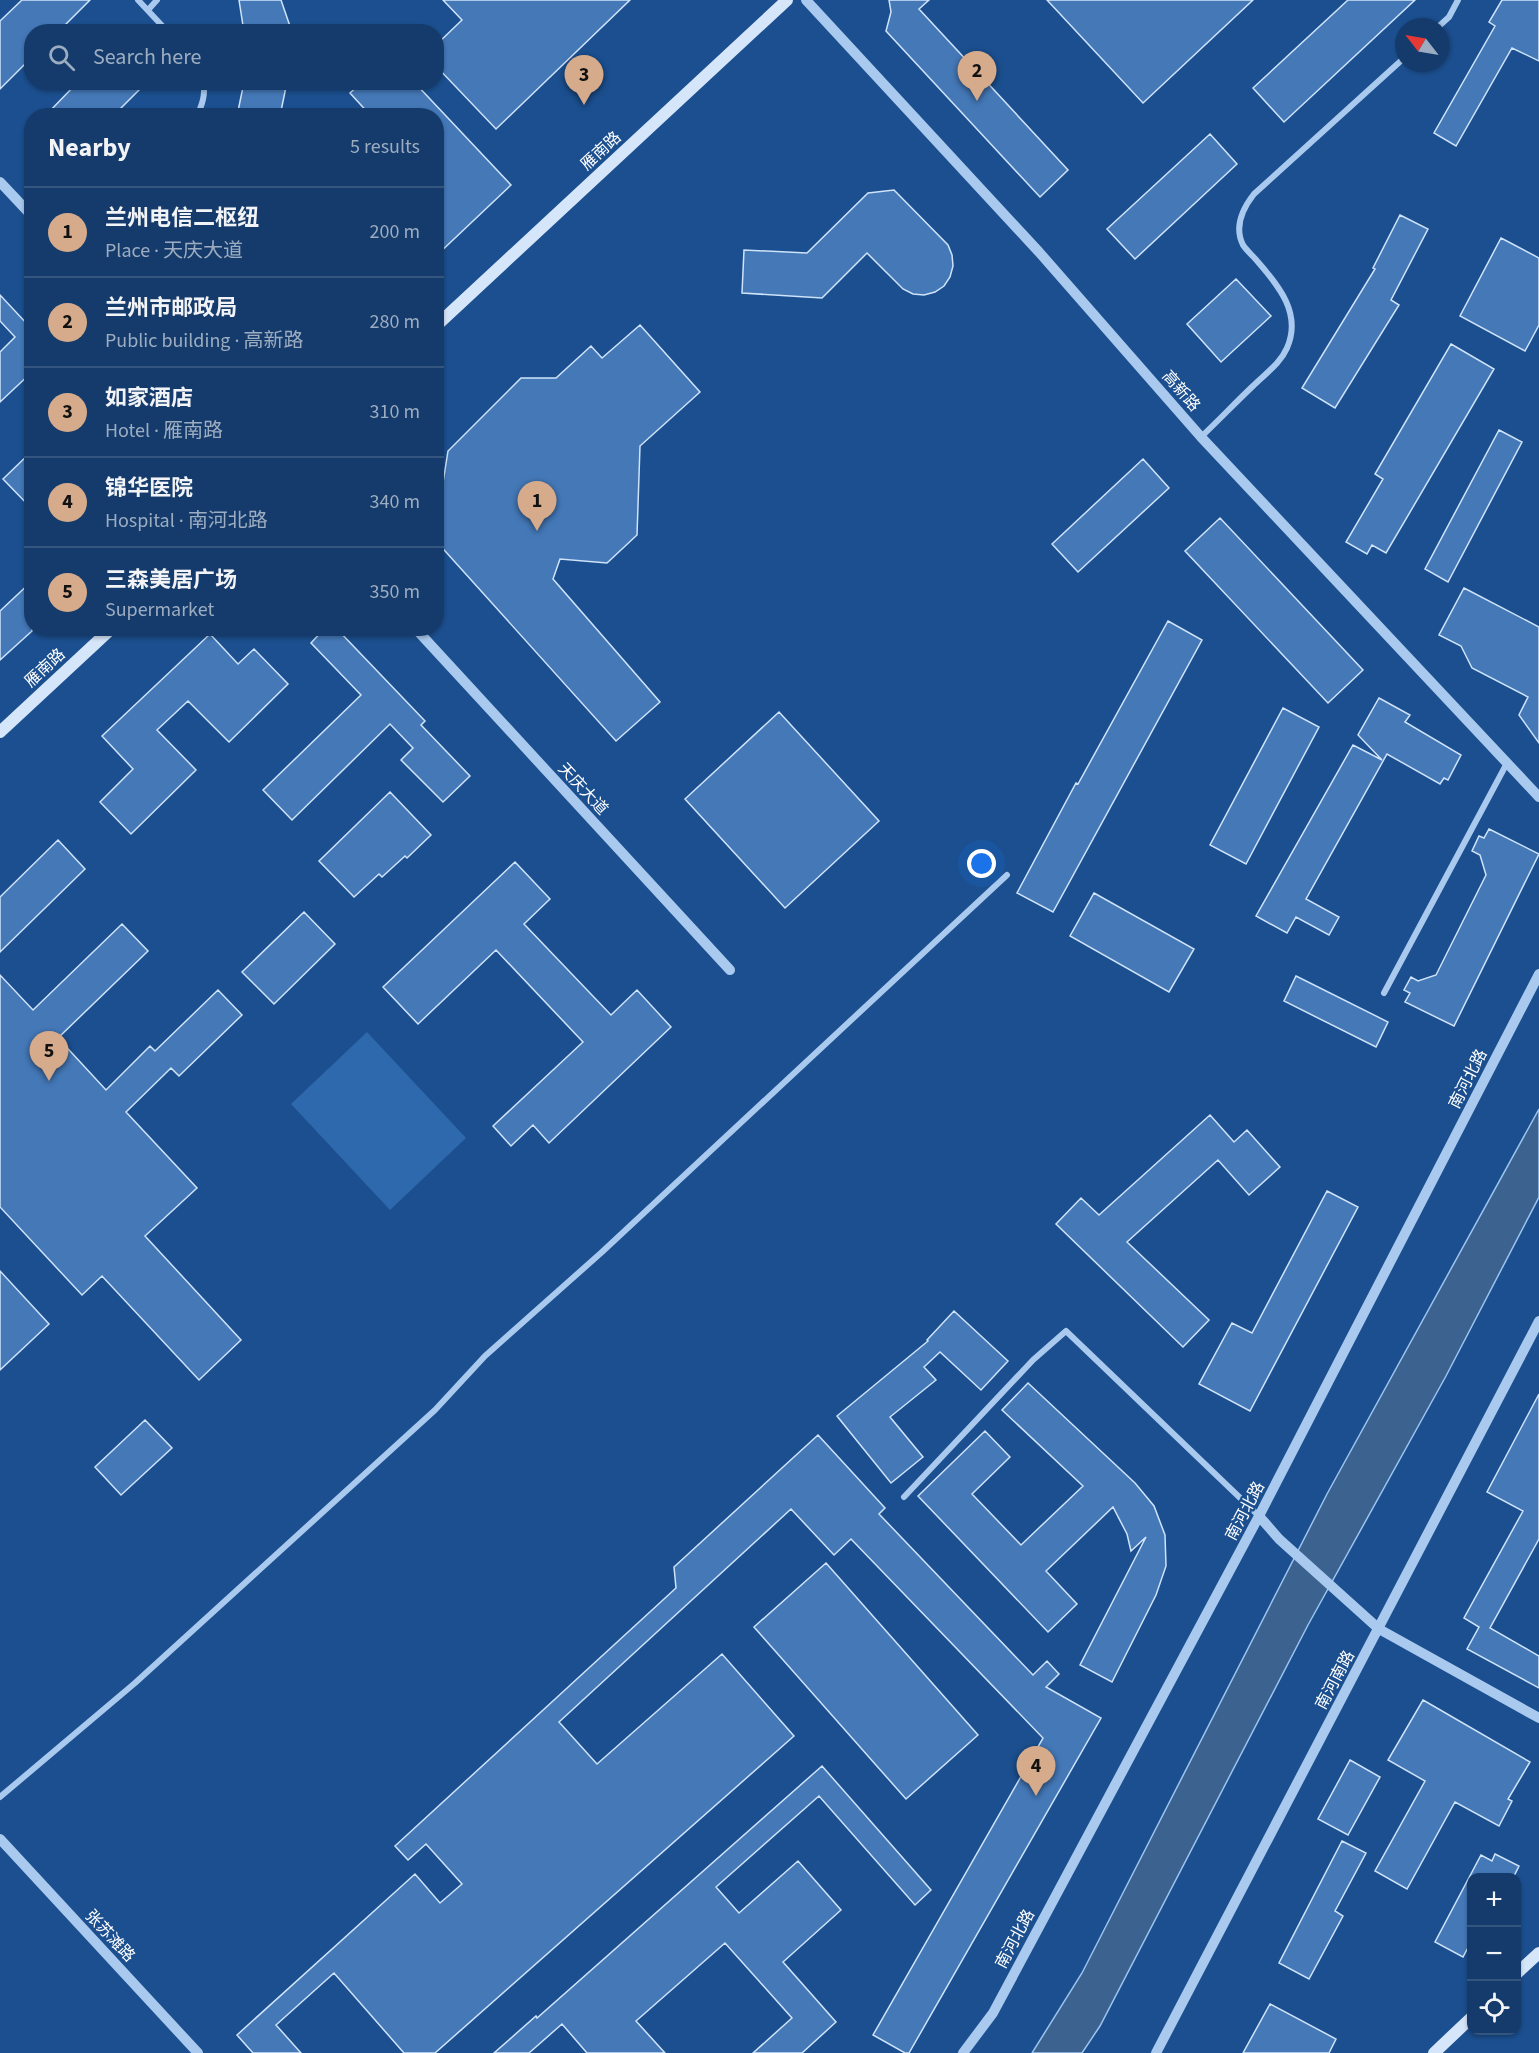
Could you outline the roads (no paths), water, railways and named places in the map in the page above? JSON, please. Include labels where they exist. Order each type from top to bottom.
[{"type":"main road","name":"雁南路","points":[[444,319],[787,0]]},
{"type":"main road","name":"雁南路","points":[[0,732],[103,636]]},
{"type":"main road","points":[[1521,1969],[1539,1953]]},
{"type":"main road","points":[[1434,2053],[1467,2022]]},
{"type":"street","points":[[138,0],[161,24]]},
{"type":"street","points":[[148,10],[156,0]]},
{"type":"street","name":"高新路","points":[[806,0],[1038,252],[1201,437],[1539,797]]},
{"type":"street","points":[[1448,18],[1458,0]]},
{"type":"street","points":[[1201,437],[1277,365],[1288,347],[1292,327],[1289,306],[1280,287],[1243,244],[1240,231],[1241,218],[1246,205],[1263,186],[1395,66]]},
{"type":"street","points":[[201,108],[205,90]]},
{"type":"street","points":[[0,183],[24,208]]},
{"type":"street","name":"天庆大道","points":[[422,636],[730,970]]},
{"type":"street","points":[[1384,993],[1507,762]]},
{"type":"street","points":[[0,1797],[135,1683],[435,1410],[485,1356],[602,1252],[1007,875]]},
{"type":"street","name":"南河北路","points":[[963,2053],[993,2013],[1259,1516],[1539,974]]},
{"type":"street","name":"南河南路","points":[[1156,2053],[1539,1321]]},
{"type":"street","points":[[904,1497],[1033,1360],[1066,1332],[1259,1516],[1279,1539],[1379,1629],[1539,1718]]},
{"type":"street","name":"张苏滩路","points":[[0,1839],[198,2053]]},
{"type":"place","name":"兰州市邮政局","points":[[977,101]]},
{"type":"place","name":"如家酒店","points":[[584,105]]},
{"type":"place","name":"兰州电信二枢纽","points":[[537,531]]},
{"type":"place","name":"三森美居广场","points":[[49,1081]]},
{"type":"place","name":"锦华医院","points":[[1036,1796]]}]
